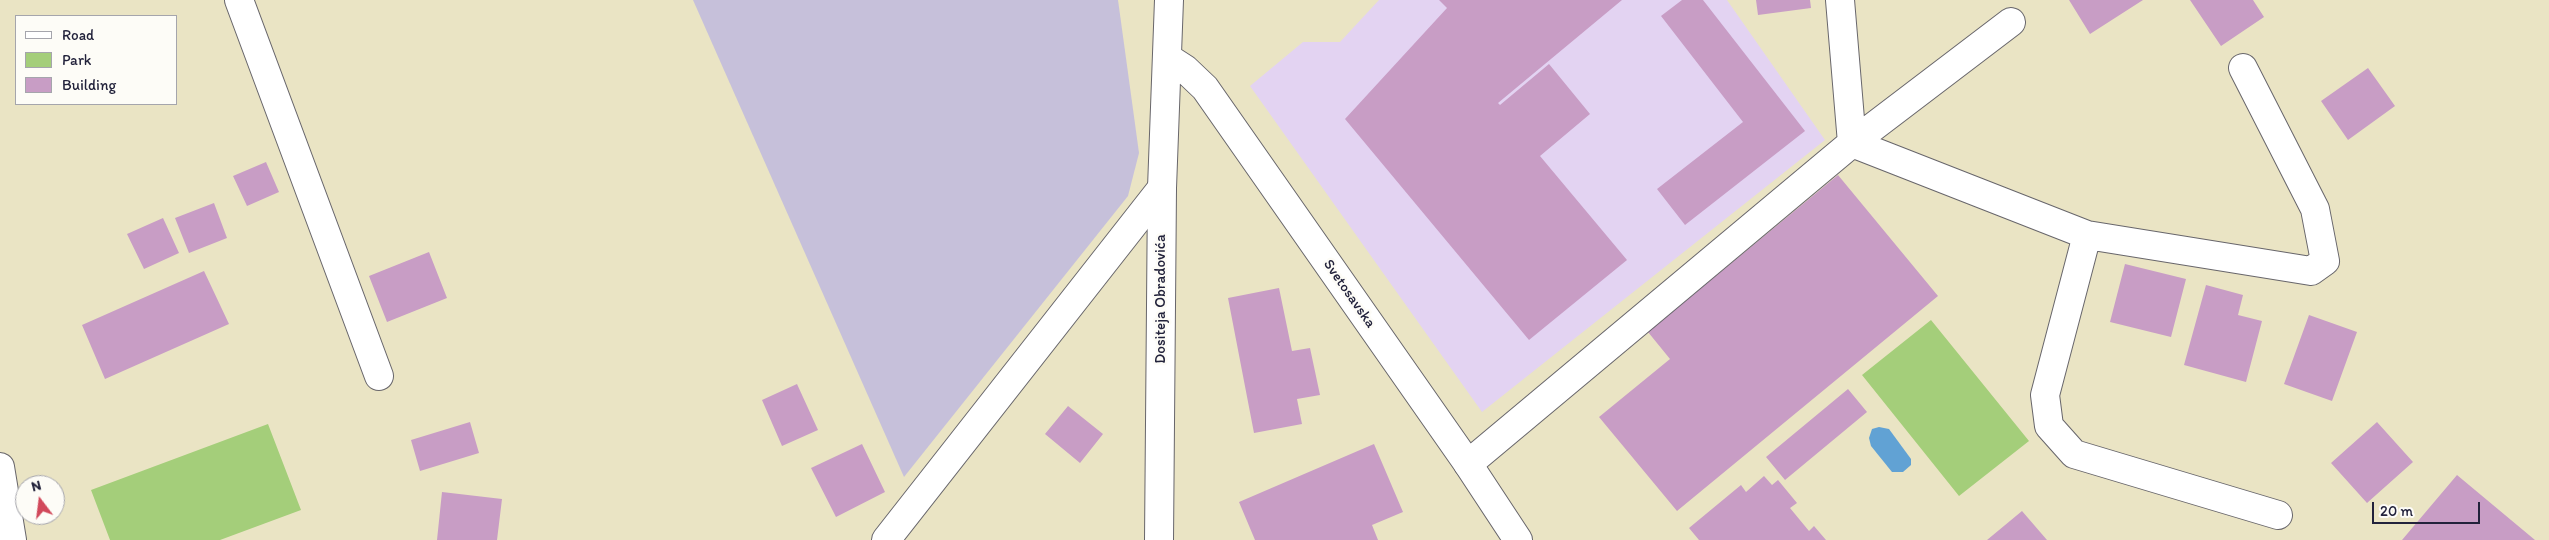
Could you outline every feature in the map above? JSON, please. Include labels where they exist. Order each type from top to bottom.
[{"type":"street","points":[[239,0],[379,376]]},
{"type":"street","name":"Dositeja Obradovića","points":[[1159,540],[1162,188],[1169,0]]},
{"type":"street","points":[[1840,0],[1852,143]]},
{"type":"street","points":[[1468,464],[1852,143],[2011,22]]},
{"type":"street","name":"Svetosavska","points":[[1168,58],[1184,69],[1205,88],[1468,464],[1518,540]]},
{"type":"street","points":[[1852,143],[2087,235],[2311,271],[2325,261],[2315,209],[2243,68]]},
{"type":"street","points":[[886,540],[1162,188]]},
{"type":"street","points":[[2087,235],[2046,395],[2050,426],[2074,454],[2278,515]]},
{"type":"street","points":[[0,467],[12,540]]},
{"type":"shaded area","points":[[693,0],[1118,0],[1139,153],[1128,196],[904,477]]},
{"type":"shaded area","points":[[1379,0],[1727,0],[1825,140],[1482,412],[1250,86],[1303,42],[1340,42]]},
{"type":"green space","points":[[1931,320],[2029,441],[1959,496],[1862,375]]},
{"type":"green space","points":[[268,424],[301,510],[220,540],[110,540],[91,490]]},
{"type":"water","points":[[1879,427],[1889,429],[1911,459],[1911,465],[1903,472],[1892,472],[1871,446],[1869,438],[1872,429]]},
{"type":"building","points":[[1439,0],[1622,0],[1498,103],[1500,105],[1549,64],[1590,114],[1540,156],[1627,260],[1529,340],[1345,119],[1447,8]]},
{"type":"building","points":[[1682,0],[1703,0],[1805,131],[1685,225],[1657,189],[1743,122],[1661,16]]},
{"type":"building","points":[[1756,0],[1810,0],[1811,8],[1758,15]]},
{"type":"building","points":[[2069,0],[2143,0],[2090,34]]},
{"type":"building","points":[[2190,0],[2253,0],[2264,17],[2221,46]]},
{"type":"building","points":[[2368,68],[2395,106],[2348,140],[2321,101]]},
{"type":"building","points":[[266,162],[279,192],[247,206],[233,176]]},
{"type":"building","points":[[1838,175],[1938,296],[1677,511],[1599,417],[1670,359],[1648,332]]},
{"type":"building","points":[[214,203],[227,238],[189,253],[175,218]]},
{"type":"building","points":[[163,218],[179,253],[144,269],[127,234]]},
{"type":"building","points":[[429,252],[447,298],[387,322],[369,276]]},
{"type":"building","points":[[2125,264],[2186,279],[2171,337],[2110,322]]},
{"type":"building","points":[[204,271],[229,324],[105,379],[82,325]]},
{"type":"building","points":[[2206,285],[2243,295],[2238,315],[2262,321],[2246,382],[2184,365]]},
{"type":"building","points":[[1279,288],[1292,351],[1310,348],[1320,395],[1297,399],[1302,424],[1254,433],[1228,298]]},
{"type":"building","points":[[2309,315],[2357,332],[2332,401],[2284,384]]},
{"type":"building","points":[[797,384],[818,430],[782,446],[762,400]]},
{"type":"building","points":[[1848,389],[1867,412],[1785,480],[1766,457]]},
{"type":"building","points":[[1068,406],[1103,434],[1080,463],[1045,434]]},
{"type":"building","points":[[470,422],[479,453],[420,471],[411,440]]},
{"type":"building","points":[[2377,422],[2413,462],[2367,503],[2331,463]]},
{"type":"building","points":[[862,444],[885,492],[836,517],[811,468]]},
{"type":"building","points":[[1374,444],[1403,512],[1372,525],[1378,540],[1255,540],[1239,502]]},
{"type":"building","points":[[2457,475],[2535,540],[2402,540]]},
{"type":"building","points":[[1764,476],[1772,485],[1778,480],[1797,503],[1790,508],[1809,531],[1814,526],[1826,540],[1699,540],[1689,528],[1741,485],[1746,492]]},
{"type":"building","points":[[442,492],[502,499],[497,540],[437,540]]},
{"type":"building","points":[[2022,511],[2047,540],[1987,540]]}]
